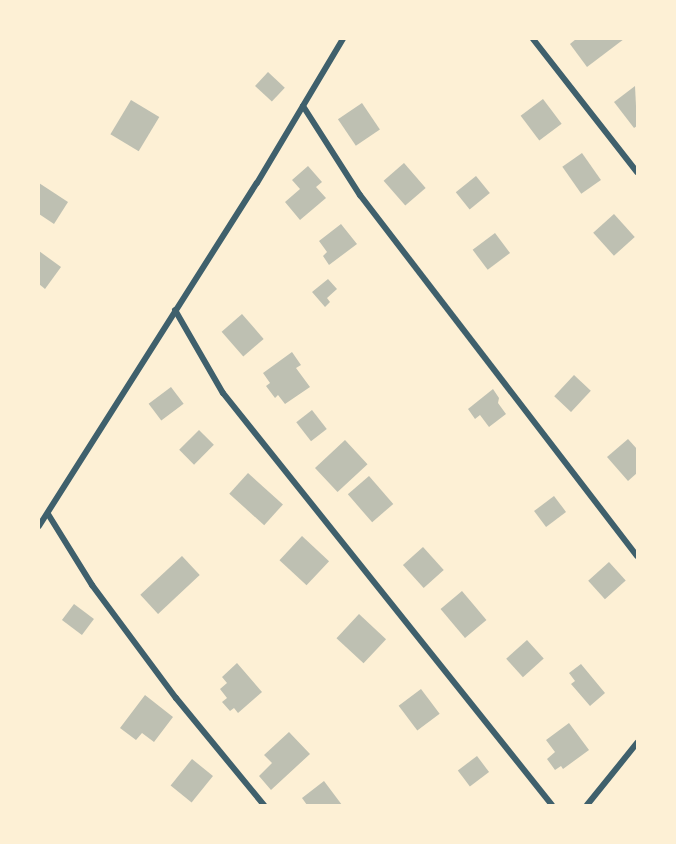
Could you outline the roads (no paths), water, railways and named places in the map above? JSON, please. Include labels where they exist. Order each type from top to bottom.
[{"type":"street","points":[[39,526],[174,310],[257,183],[343,39]]},
{"type":"street","points":[[533,39],[637,172]]},
{"type":"street","points":[[303,106],[360,195],[637,556]]},
{"type":"street","points":[[174,310],[223,393],[552,805]]},
{"type":"street","points":[[48,514],[92,585],[154,670],[264,805]]},
{"type":"street","points":[[587,805],[637,742]]}]
